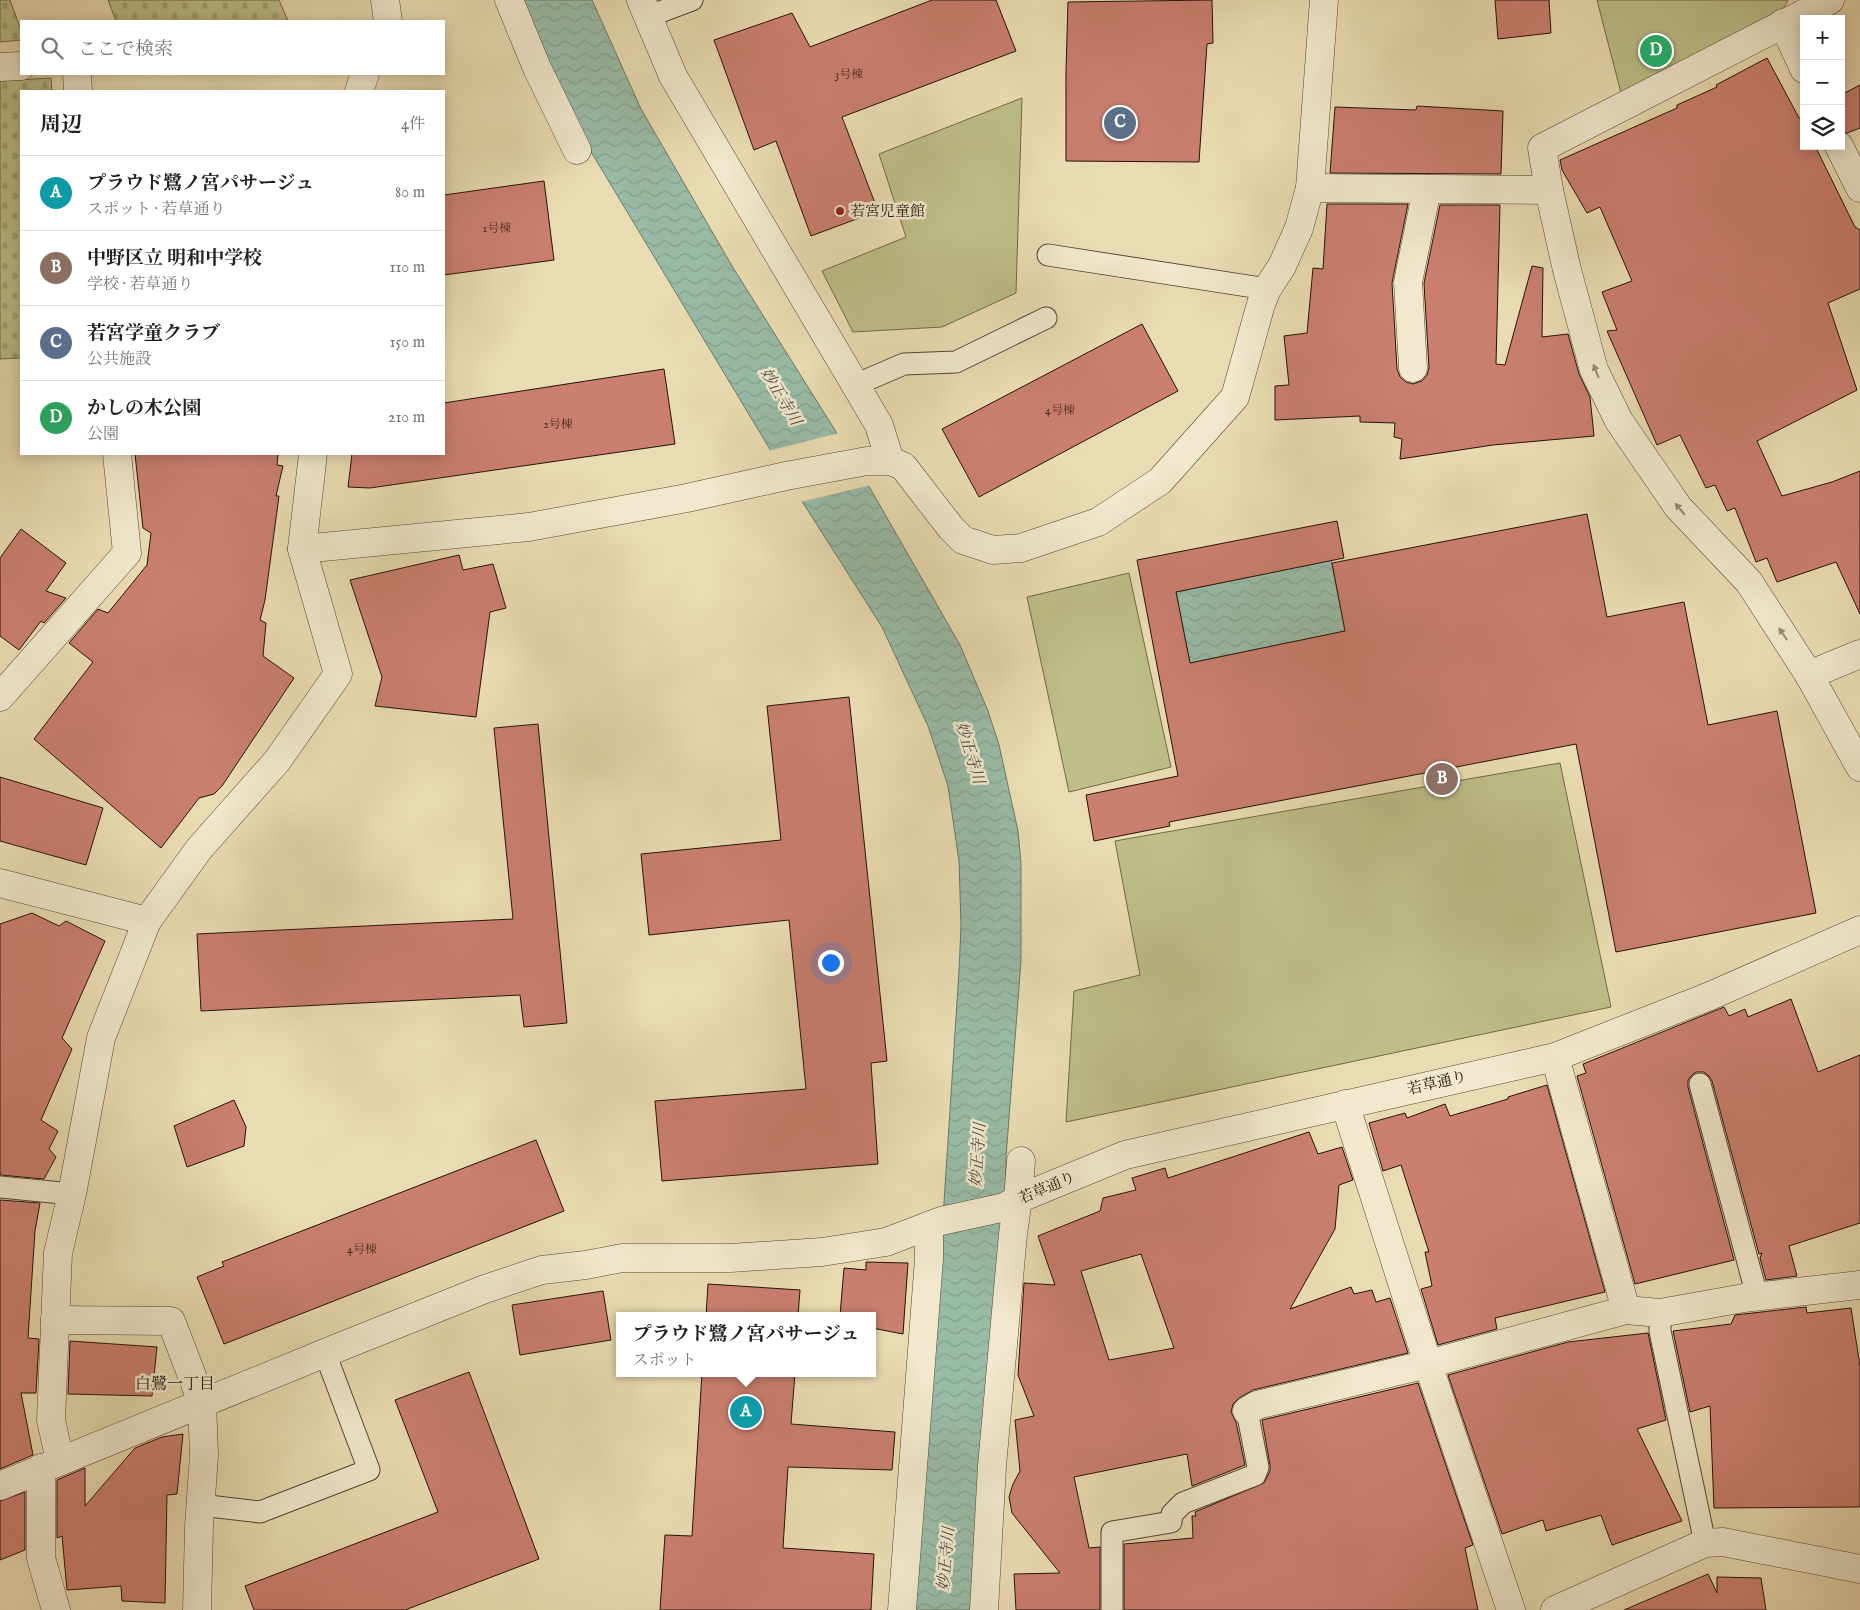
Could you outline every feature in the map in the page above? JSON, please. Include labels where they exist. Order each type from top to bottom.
[{"type":"street","points":[[385,0],[388,20]]},
{"type":"street","points":[[509,0],[536,68],[577,150]]},
{"type":"street","points":[[302,549],[528,527],[687,498],[855,462],[890,461],[903,466],[951,528],[964,540],[993,550],[1021,548],[1098,522],[1160,481],[1235,397],[1261,304],[1267,289],[1282,266],[1299,228],[1310,188],[1324,0]]},
{"type":"street","points":[[1815,4],[1783,23],[1542,148],[1548,190],[1594,370],[1619,421],[1678,507],[1749,582],[1809,675],[1860,766]]},
{"type":"street","points":[[644,8],[673,76],[878,425],[890,461]]},
{"type":"street","points":[[1783,23],[1800,60]]},
{"type":"street","points":[[0,67],[20,66]]},
{"type":"street","points":[[77,75],[78,90]]},
{"type":"street","points":[[359,90],[365,75]]},
{"type":"street","points":[[1841,150],[1860,188]]},
{"type":"street","points":[[1310,188],[1548,190]]},
{"type":"street","points":[[1414,368],[1408,282],[1427,189]]},
{"type":"street","points":[[0,697],[127,552],[117,455]]},
{"type":"street","points":[[56,1610],[41,1558],[50,1464],[58,1253],[72,1194],[102,1038],[147,921],[199,849],[277,762],[338,674],[302,549],[313,455]]},
{"type":"street","points":[[1809,675],[1860,654]]},
{"type":"street","points":[[0,883],[147,921]]},
{"type":"street","name":"若草通り","points":[[0,1486],[202,1402],[485,1289],[542,1270],[586,1265],[622,1258],[730,1258],[822,1252],[886,1242],[935,1223],[1012,1203],[1125,1155],[1555,1057],[1710,996],[1860,930]]},
{"type":"street","points":[[1555,1057],[1626,1310]]},
{"type":"street","points":[[1345,1104],[1428,1364],[1511,1610]]},
{"type":"street","points":[[984,1610],[992,1466],[1013,1234],[1012,1203],[1021,1161]]},
{"type":"street","points":[[902,1610],[909,1496],[929,1259],[935,1223]]},
{"type":"street","points":[[1247,1411],[1258,1405],[1428,1364],[1626,1310],[1660,1313],[1757,1296],[1860,1285]]},
{"type":"street","points":[[55,1320],[171,1321],[202,1402],[204,1455],[200,1505],[198,1610]]},
{"type":"street","points":[[1554,1610],[1705,1543],[1723,1542],[1860,1570]]},
{"type":"lane","points":[[644,8],[692,0]]},
{"type":"lane","points":[[1048,255],[1267,289]]},
{"type":"lane","points":[[855,385],[904,364],[956,362],[1046,318]]},
{"type":"lane","points":[[1700,1084],[1757,1296]]},
{"type":"lane","points":[[0,1186],[72,1194]]},
{"type":"lane","points":[[1660,1313],[1660,1331],[1705,1543]]},
{"type":"lane","points":[[200,1505],[260,1512],[369,1470],[325,1353]]},
{"type":"lane","points":[[1112,1610],[1112,1532],[1171,1522],[1172,1514],[1183,1503],[1255,1475],[1258,1467],[1247,1411]]},
{"type":"green space","points":[[0,0],[10,0],[20,27],[20,40],[0,42]]},
{"type":"green space","points":[[108,0],[279,0],[288,20],[116,20]]},
{"type":"green space","points":[[1597,0],[1788,0],[1784,8],[1621,93]]},
{"type":"green space","points":[[51,78],[52,90],[20,90],[20,358],[0,359],[0,81]]},
{"type":"green space","points":[[1022,98],[1016,293],[942,327],[853,332],[822,271],[906,237],[879,154]]},
{"type":"green space","points":[[1129,573],[1171,767],[1069,792],[1027,597]]},
{"type":"green space","points":[[1560,763],[1611,1007],[1066,1122],[1074,991],[1140,975],[1115,841]]},
{"type":"water","name":"妙正寺川","points":[[520,0],[592,0],[641,109],[732,266],[855,462],[960,645],[988,711],[999,745],[1018,831],[1021,863],[1021,961],[1006,1157],[1005,1207],[971,1610],[913,1610],[943,1218],[961,926],[959,861],[948,786],[928,726],[882,627],[786,476],[590,150]]},
{"type":"water","points":[[1331,560],[1345,631],[1190,663],[1176,592]]},
{"type":"pier","points":[[839,433],[871,485],[800,502],[768,451]]},
{"type":"building","points":[[932,0],[996,0],[1016,51],[842,117],[878,211],[811,236],[776,141],[754,150],[714,40],[792,13],[810,47]]},
{"type":"building","points":[[1212,0],[1213,43],[1207,44],[1199,162],[1066,161],[1068,2]]},
{"type":"building","points":[[1495,0],[1549,0],[1551,33],[1498,39]]},
{"type":"building","points":[[1767,58],[1800,118],[1800,150],[1817,150],[1855,227],[1860,230],[1860,289],[1828,303],[1857,390],[1757,441],[1782,496],[1832,482],[1860,471],[1860,614],[1836,562],[1777,582],[1767,558],[1756,562],[1735,508],[1727,511],[1715,485],[1706,488],[1680,435],[1657,445],[1607,331],[1617,330],[1602,292],[1632,281],[1600,207],[1587,213],[1562,170],[1560,160],[1677,108],[1677,105],[1717,87],[1716,85]]},
{"type":"building","points":[[1860,85],[1860,128],[1847,133],[1845,132],[1845,93]]},
{"type":"building","points":[[1417,106],[1503,111],[1501,174],[1330,173],[1335,107],[1416,110]]},
{"type":"building","points":[[544,181],[554,260],[445,275],[445,195]]},
{"type":"building","points":[[1327,204],[1408,204],[1392,283],[1397,369],[1400,377],[1406,382],[1413,384],[1422,381],[1427,375],[1429,368],[1424,283],[1440,205],[1500,205],[1496,364],[1505,365],[1532,266],[1543,268],[1542,337],[1568,334],[1579,374],[1590,397],[1594,436],[1493,445],[1400,459],[1402,439],[1394,437],[1395,423],[1360,422],[1360,416],[1275,420],[1275,386],[1289,385],[1284,336],[1307,333],[1313,268],[1323,269]]},
{"type":"building","points":[[1142,324],[1178,391],[979,497],[942,429]]},
{"type":"building","points":[[664,369],[675,444],[370,488],[348,487],[352,455],[445,455],[445,403]]},
{"type":"building","points":[[135,455],[278,455],[277,465],[283,466],[276,496],[279,496],[265,600],[260,620],[266,623],[263,656],[294,678],[222,786],[214,794],[199,798],[161,848],[34,739],[93,662],[69,643],[98,609],[108,613],[147,565],[151,533],[143,528]]},
{"type":"building","points":[[1587,514],[1607,617],[1684,602],[1708,725],[1777,711],[1816,913],[1616,952],[1576,744],[1169,822],[1170,826],[1094,841],[1086,795],[1178,776],[1137,560],[1337,521],[1344,558],[1176,592],[1190,663],[1345,631],[1332,563]]},
{"type":"building","points":[[21,529],[66,563],[46,591],[66,598],[44,623],[41,621],[19,650],[0,636],[0,558]]},
{"type":"building","points":[[459,555],[463,570],[493,564],[506,608],[490,612],[476,717],[375,706],[382,677],[350,580]]},
{"type":"building","points":[[849,697],[887,1061],[871,1063],[878,1164],[662,1181],[655,1101],[806,1089],[789,920],[649,935],[641,854],[781,840],[767,706]]},
{"type":"building","points":[[538,724],[567,1023],[524,1027],[520,995],[201,1011],[197,934],[513,919],[494,728]]},
{"type":"building","points":[[0,777],[103,808],[86,865],[0,841]]},
{"type":"building","points":[[32,913],[59,926],[66,921],[105,941],[62,1038],[72,1049],[41,1120],[58,1131],[49,1149],[56,1157],[44,1179],[0,1175],[0,924]]},
{"type":"building","points":[[1791,999],[1818,1072],[1860,1055],[1860,1223],[1789,1246],[1797,1276],[1766,1280],[1760,1258],[1762,1253],[1759,1254],[1712,1081],[1704,1072],[1696,1072],[1688,1080],[1688,1087],[1734,1260],[1635,1284],[1577,1076],[1586,1073],[1583,1064],[1724,1007],[1729,1016],[1745,1009],[1748,1017]]},
{"type":"building","points":[[1547,1085],[1605,1292],[1495,1318],[1497,1329],[1438,1345],[1421,1289],[1432,1286],[1425,1252],[1429,1252],[1401,1165],[1383,1171],[1369,1123],[1405,1113],[1407,1118],[1445,1104],[1450,1116]]},
{"type":"building","points":[[234,1100],[246,1127],[244,1146],[187,1167],[174,1126]]},
{"type":"building","points":[[1309,1132],[1318,1154],[1342,1147],[1353,1180],[1339,1185],[1335,1229],[1290,1309],[1351,1287],[1354,1294],[1372,1290],[1376,1302],[1390,1298],[1408,1353],[1253,1390],[1239,1398],[1233,1404],[1231,1412],[1236,1422],[1245,1465],[1192,1486],[1187,1454],[1074,1477],[1089,1548],[1100,1547],[1100,1610],[1016,1610],[1014,1574],[1060,1573],[1012,1513],[1009,1497],[1020,1471],[1015,1420],[1034,1416],[1018,1375],[1024,1283],[1055,1285],[1038,1236],[1100,1211],[1103,1198],[1136,1190],[1132,1178],[1165,1168],[1168,1178]],"holes":[[[1141,1254],[1174,1348],[1109,1360],[1081,1271]]]},
{"type":"building","points":[[536,1140],[564,1211],[224,1344],[197,1277],[224,1266],[222,1262]]},
{"type":"building","points":[[0,1200],[40,1203],[35,1231],[28,1338],[39,1339],[36,1393],[21,1393],[33,1455],[0,1469]]},
{"type":"building","points":[[866,1262],[908,1263],[903,1334],[876,1329],[876,1312],[840,1312],[844,1268],[866,1270]]},
{"type":"building","points":[[708,1284],[800,1290],[798,1312],[706,1312]]},
{"type":"building","points":[[603,1291],[611,1340],[520,1355],[512,1305]]},
{"type":"building","points":[[1806,1307],[1807,1313],[1851,1308],[1860,1366],[1860,1507],[1714,1508],[1710,1406],[1690,1412],[1673,1331],[1731,1324],[1735,1315]]},
{"type":"building","points":[[1648,1333],[1666,1420],[1637,1429],[1682,1521],[1612,1545],[1601,1515],[1546,1531],[1543,1520],[1502,1534],[1448,1375],[1568,1342]]},
{"type":"building","points":[[70,1341],[157,1347],[152,1396],[68,1394]]},
{"type":"building","points":[[469,1372],[539,1559],[405,1610],[254,1610],[245,1586],[438,1512],[395,1400]]},
{"type":"building","points":[[702,1377],[795,1377],[791,1424],[895,1432],[892,1470],[788,1467],[783,1548],[874,1554],[871,1610],[660,1610],[665,1535],[692,1536]]},
{"type":"building","points":[[1418,1383],[1473,1545],[1465,1548],[1478,1610],[1124,1610],[1124,1544],[1193,1538],[1192,1516],[1196,1516],[1195,1512],[1264,1483],[1270,1471],[1270,1465],[1262,1420]]},
{"type":"building","points":[[183,1434],[177,1494],[167,1495],[165,1603],[122,1601],[121,1586],[67,1590],[62,1536],[57,1538],[57,1480],[85,1468],[85,1506],[135,1448],[162,1437]]},
{"type":"building","points":[[25,1492],[25,1550],[0,1560],[0,1501]]},
{"type":"building","points":[[1708,1574],[1717,1593],[1717,1577],[1761,1578],[1766,1610],[1624,1610]]},
{"type":"place","name":"かしの木公園","points":[[1656,51]]},
{"type":"place","name":"若宮学童クラブ","points":[[1120,123]]},
{"type":"place","name":"若宮児童館","points":[[840,211]]},
{"type":"place","name":"中野区立 明和中学校","points":[[1442,779]]},
{"type":"place","name":"プラウド鷺ノ宮パサージュ","points":[[746,1412]]},
{"type":"district","name":"白鷺一丁目","points":[[175,1385]]}]
